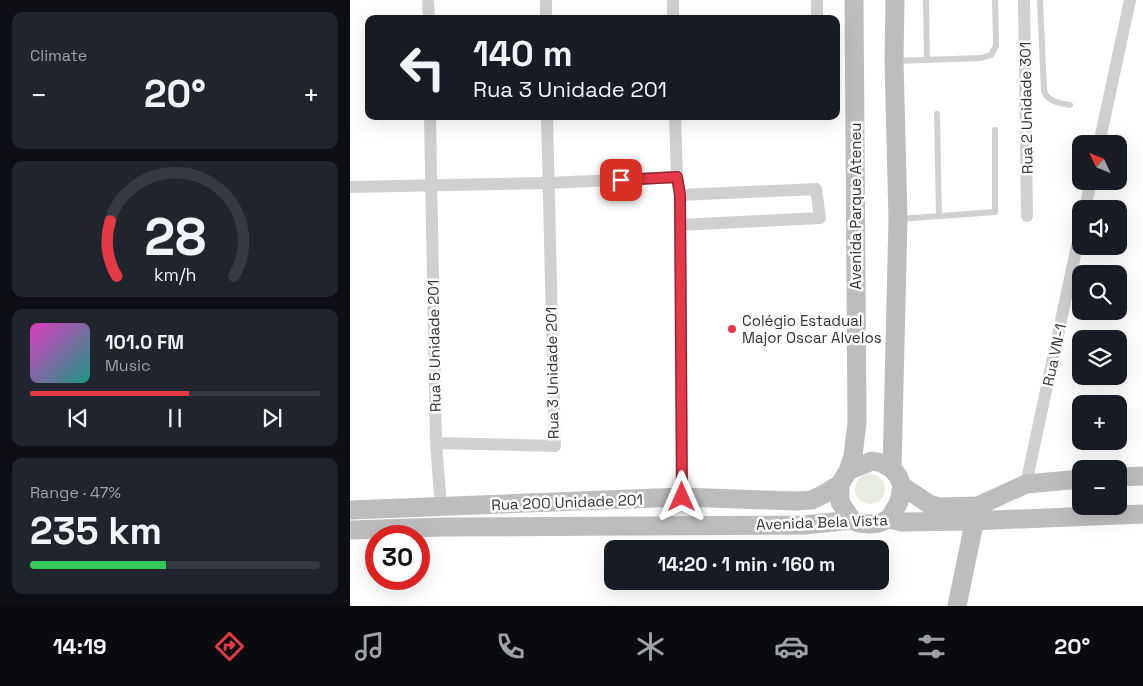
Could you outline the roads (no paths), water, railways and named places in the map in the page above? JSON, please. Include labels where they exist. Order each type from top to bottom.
[{"type":"main road","name":"Avenida Parque Ateneu","points":[[844,477],[853,456],[857,422],[854,0]]},
{"type":"main road","points":[[892,469],[898,219],[894,61],[895,0]]},
{"type":"main road","points":[[852,520],[840,502],[844,477],[872,462],[882,462],[892,469]]},
{"type":"main road","name":"Avenida Bela Vista","points":[[892,469],[898,476],[902,486],[934,506],[964,507],[976,513]]},
{"type":"main road","points":[[1127,477],[1143,476]]},
{"type":"main road","name":"Rua 200 Unidade 201","points":[[350,510],[682,497],[812,500],[844,477]]},
{"type":"main road","name":"Avenida Bela Vista","points":[[976,513],[1026,484],[1072,482]]},
{"type":"main road","points":[[889,519],[899,502],[902,486]]},
{"type":"main road","name":"Avenida Bela Vista","points":[[350,530],[483,526],[804,525],[852,520],[870,524],[889,519],[902,522],[976,513],[1072,510]]},
{"type":"main road","points":[[957,606],[976,513]]},
{"type":"main road","name":"Avenida Bela Vista","points":[[1127,513],[1143,514]]},
{"type":"street","points":[[428,0],[429,15]]},
{"type":"street","points":[[546,0],[546,15]]},
{"type":"street","points":[[672,0],[673,15]]},
{"type":"street","points":[[817,0],[817,15]]},
{"type":"street","name":"Rua 2 Unidade 301","points":[[1024,0],[1027,216]]},
{"type":"street","points":[[1101,135],[1130,0]]},
{"type":"street","name":"Rua 5 Unidade 201","points":[[430,120],[436,443],[441,507]]},
{"type":"street","name":"Rua 3 Unidade 201","points":[[436,443],[554,446],[547,120]]},
{"type":"street","points":[[675,120],[677,177],[680,195],[682,497]]},
{"type":"street","points":[[350,187],[548,183],[677,177]]},
{"type":"street","points":[[680,195],[816,189],[820,218],[680,225]]},
{"type":"street","name":"Rua VN-1","points":[[1026,484],[1075,255]]},
{"type":"lane","points":[[926,0],[927,60]]},
{"type":"lane","points":[[894,61],[981,58],[991,55],[996,46],[995,0]]},
{"type":"lane","points":[[1040,0],[1044,91],[1046,97],[1070,106]]},
{"type":"lane","points":[[937,114],[939,216]]},
{"type":"lane","points":[[898,219],[995,212],[995,130]]},
{"type":"place","name":"Colégio Estadual Major Oscar Alvelos","points":[[732,329]]}]
